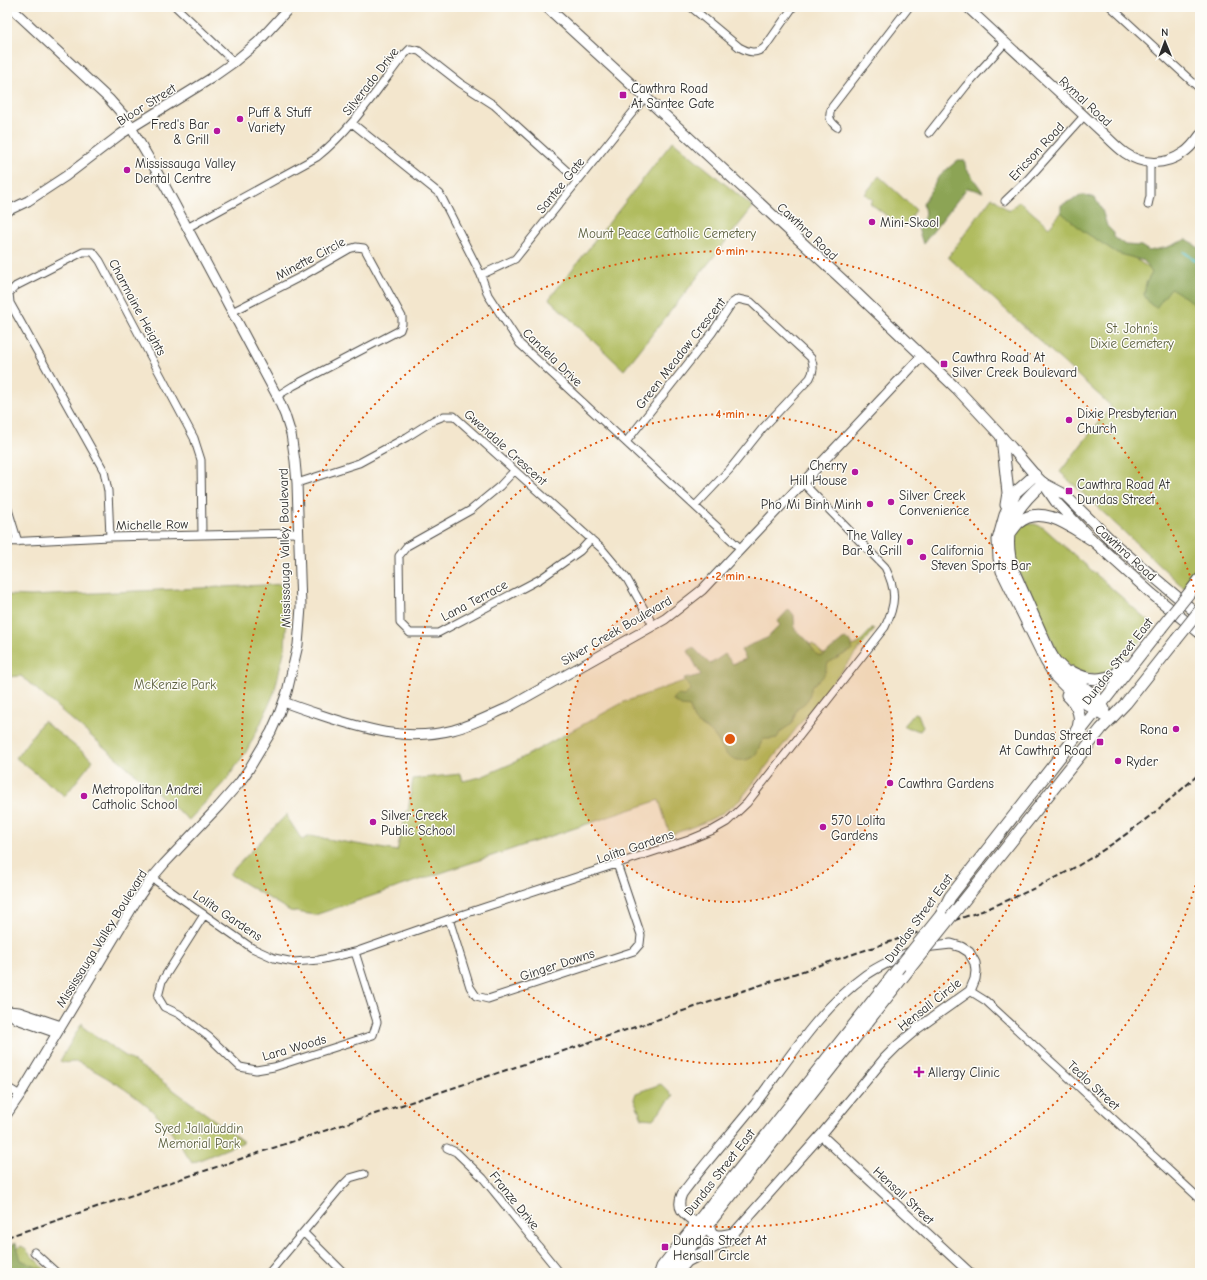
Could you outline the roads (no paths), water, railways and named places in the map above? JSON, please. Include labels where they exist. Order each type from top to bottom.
[{"type":"main road","name":"Cawthra Road","points":[[547,7],[848,285],[958,390],[1043,483],[1056,502],[1091,539],[1152,594],[1200,632]]},
{"type":"main road","points":[[1002,438],[1008,493],[1005,515],[998,540],[999,558],[1002,571],[1056,677],[1074,694],[1099,707],[1111,719]]},
{"type":"main road","points":[[1005,515],[1016,492],[1035,475]]},
{"type":"main road","name":"Cawthra Road","points":[[1043,483],[1064,494],[1117,546],[1200,616]]},
{"type":"main road","points":[[1043,483],[1025,500],[1013,517],[1008,535],[1009,557],[1013,570],[1048,649],[1055,661],[1075,681],[1094,696],[1099,707]]},
{"type":"main road","points":[[1008,535],[1019,523],[1031,517],[1040,516],[1057,519],[1091,539]]},
{"type":"main road","name":"Dundas Street East","points":[[660,1273],[662,1267],[941,915],[950,897],[1058,758],[1200,579]]},
{"type":"main road","name":"Dundas Street East","points":[[670,1273],[910,968],[1101,729],[1126,704],[1200,610]]},
{"type":"main road","points":[[1062,667],[1082,678],[1095,679],[1115,675],[1140,647],[1149,643]]},
{"type":"main road","points":[[1056,677],[1056,685],[1075,703],[1079,712],[1077,730],[1060,752],[1058,758]]},
{"type":"main road","points":[[709,1222],[709,1227],[712,1233],[717,1237],[733,1234]]},
{"type":"main road","points":[[675,1273],[677,1273],[687,1261],[724,1243],[733,1234]]},
{"type":"street","name":"Mississauga Valley Boulevard","points":[[7,1114],[20,1095],[138,898],[152,878],[240,782],[268,738],[284,702],[298,645],[301,607],[295,462],[291,434],[277,396],[165,186],[125,117],[110,99],[10,7]]},
{"type":"street","points":[[176,7],[234,62]]},
{"type":"street","name":"Bloor Street","points":[[7,211],[28,201],[66,176],[121,134],[210,80],[258,42],[290,7]]},
{"type":"street","points":[[691,7],[747,52],[754,53],[761,51],[765,47],[793,7]]},
{"type":"street","points":[[837,127],[831,123],[830,119],[830,111],[832,107],[910,7]]},
{"type":"street","name":"Rymal Road","points":[[967,7],[1125,153],[1139,160],[1150,162],[1166,161],[1183,154],[1190,148],[1200,135]]},
{"type":"street","points":[[1111,7],[1200,89]]},
{"type":"street","points":[[929,133],[966,86],[1005,43]]},
{"type":"street","name":"Silverado Drive","points":[[187,228],[317,157],[352,123],[410,49],[419,51],[460,83],[494,105],[578,181]]},
{"type":"street","name":"Santee Gate","points":[[481,275],[515,259],[645,97]]},
{"type":"street","name":"Ericson Road","points":[[1005,201],[1028,179],[1084,116]]},
{"type":"street","name":"Candela Drive","points":[[352,123],[440,194],[481,275],[488,295],[520,344],[741,549]]},
{"type":"street","points":[[1148,205],[1150,196],[1150,162]]},
{"type":"street","name":"Minette Circle","points":[[232,312],[304,275],[349,249],[356,247],[364,248],[368,253],[402,317],[400,330],[293,386],[277,396]]},
{"type":"street","name":"Charmaine Heights","points":[[110,537],[108,491],[104,471],[10,303],[10,293],[16,286],[82,252],[92,252],[100,261],[194,438],[201,460],[202,535]]},
{"type":"street","name":"Green Meadow Crescent","points":[[626,442],[712,333],[732,303],[738,299],[751,302],[811,358],[814,365],[814,372],[762,429],[730,469],[695,506]]},
{"type":"street","name":"Silver Creek Boulevard","points":[[284,702],[374,731],[412,735],[452,730],[484,719],[507,708],[665,619],[702,590],[922,356]]},
{"type":"street","name":"Gwendale Crescent","points":[[297,484],[359,463],[407,437],[434,420],[444,416],[454,416],[602,549],[627,579],[653,625]]},
{"type":"street","name":"Lana Terrace","points":[[514,471],[500,486],[471,510],[407,546],[399,556],[400,623],[410,634],[438,633],[540,579],[580,551],[591,539]]},
{"type":"street","name":"Lolita Gardens","points":[[152,878],[252,948],[274,958],[294,962],[318,960],[355,952],[449,919],[689,840],[713,830],[727,822],[747,803],[885,627],[893,608],[893,590],[885,567],[803,483]]},
{"type":"street","points":[[7,506],[18,542]]},
{"type":"street","name":"Michelle Row","points":[[7,542],[110,537],[298,533]]},
{"type":"street","name":"Ginger Downs","points":[[449,919],[470,987],[476,996],[488,999],[634,951],[640,944],[641,935],[617,864]]},
{"type":"street","name":"Lara Woods","points":[[204,915],[162,981],[158,997],[164,1007],[179,1014],[209,1037],[240,1067],[256,1070],[274,1067],[373,1035],[377,1022],[355,952]]},
{"type":"street","name":"Hensall Circle","points":[[696,1224],[680,1208],[679,1202],[682,1194],[820,1019],[838,1000],[865,976],[878,967],[916,949],[951,944],[966,949],[975,963],[976,975],[970,991],[918,1028],[884,1059],[821,1135],[733,1234]]},
{"type":"street","name":"Tedlo Street","points":[[970,991],[986,1001],[1200,1199]]},
{"type":"street","points":[[8,1012],[19,1012],[59,1029]]},
{"type":"street","points":[[7,1087],[20,1095]]},
{"type":"street","name":"Hensall Street","points":[[821,1135],[970,1273]]},
{"type":"street","name":"Franze Drive","points":[[447,1148],[456,1152],[483,1178],[560,1273]]},
{"type":"street","points":[[270,1273],[342,1186],[350,1178],[364,1174]]},
{"type":"street","points":[[304,1233],[344,1273]]},
{"type":"street","points":[[34,1252],[57,1273]]},
{"type":"waterway","points":[[1184,252],[1200,264]]},
{"type":"railway","points":[[7,1237],[982,911],[1040,886],[1094,856],[1149,817],[1200,773]]},
{"type":"place","name":"Cawthra Road At Santee Gate","points":[[623,95]]},
{"type":"place","name":"Puff & Stuff Variety","points":[[240,119]]},
{"type":"place","name":"Fred's Bar & Grill","points":[[217,131]]},
{"type":"place","name":"Mississauga Valley Dental Centre","points":[[127,170]]},
{"type":"place","name":"Mini-Skool","points":[[872,222]]},
{"type":"place","name":"Cawthra Road At Silver Creek Boulevard","points":[[944,364]]},
{"type":"place","name":"Dixie Presbyterian Church","points":[[1069,420]]},
{"type":"place","name":"Cherry Hill House","points":[[855,472]]},
{"type":"place","name":"Cawthra Road At Dundas Street","points":[[1069,491]]},
{"type":"place","name":"Silver Creek Convenience","points":[[891,502]]},
{"type":"place","name":"Pho Mi Binh Minh","points":[[870,504]]},
{"type":"place","name":"The Valley Bar & Grill","points":[[910,542]]},
{"type":"place","name":"California Steven Sports Bar","points":[[923,557]]},
{"type":"place","name":"Rona","points":[[1176,729]]},
{"type":"place","name":"Dundas Street At Cawthra Road","points":[[1100,742]]},
{"type":"place","name":"Ryder","points":[[1118,761]]},
{"type":"place","name":"Cawthra Gardens","points":[[890,783]]},
{"type":"place","name":"Metropolitan Andrei Catholic School","points":[[84,796]]},
{"type":"place","name":"Silver Creek Public School","points":[[373,822]]},
{"type":"place","name":"570 Lolita Gardens","points":[[823,827]]},
{"type":"place","name":"Allergy Clinic","points":[[919,1072]]},
{"type":"place","name":"Dundas Street At Hensall Circle","points":[[665,1247]]},
{"type":"park label","name":"Mount Peace Catholic Cemetery","points":[[667,233]]},
{"type":"park label","name":"St. John’s Dixie Cemetery","points":[[1132,336]]},
{"type":"park label","name":"McKenzie Park","points":[[175,684]]},
{"type":"park label","name":"Syed Jallaluddin Memorial Park","points":[[199,1136]]}]
